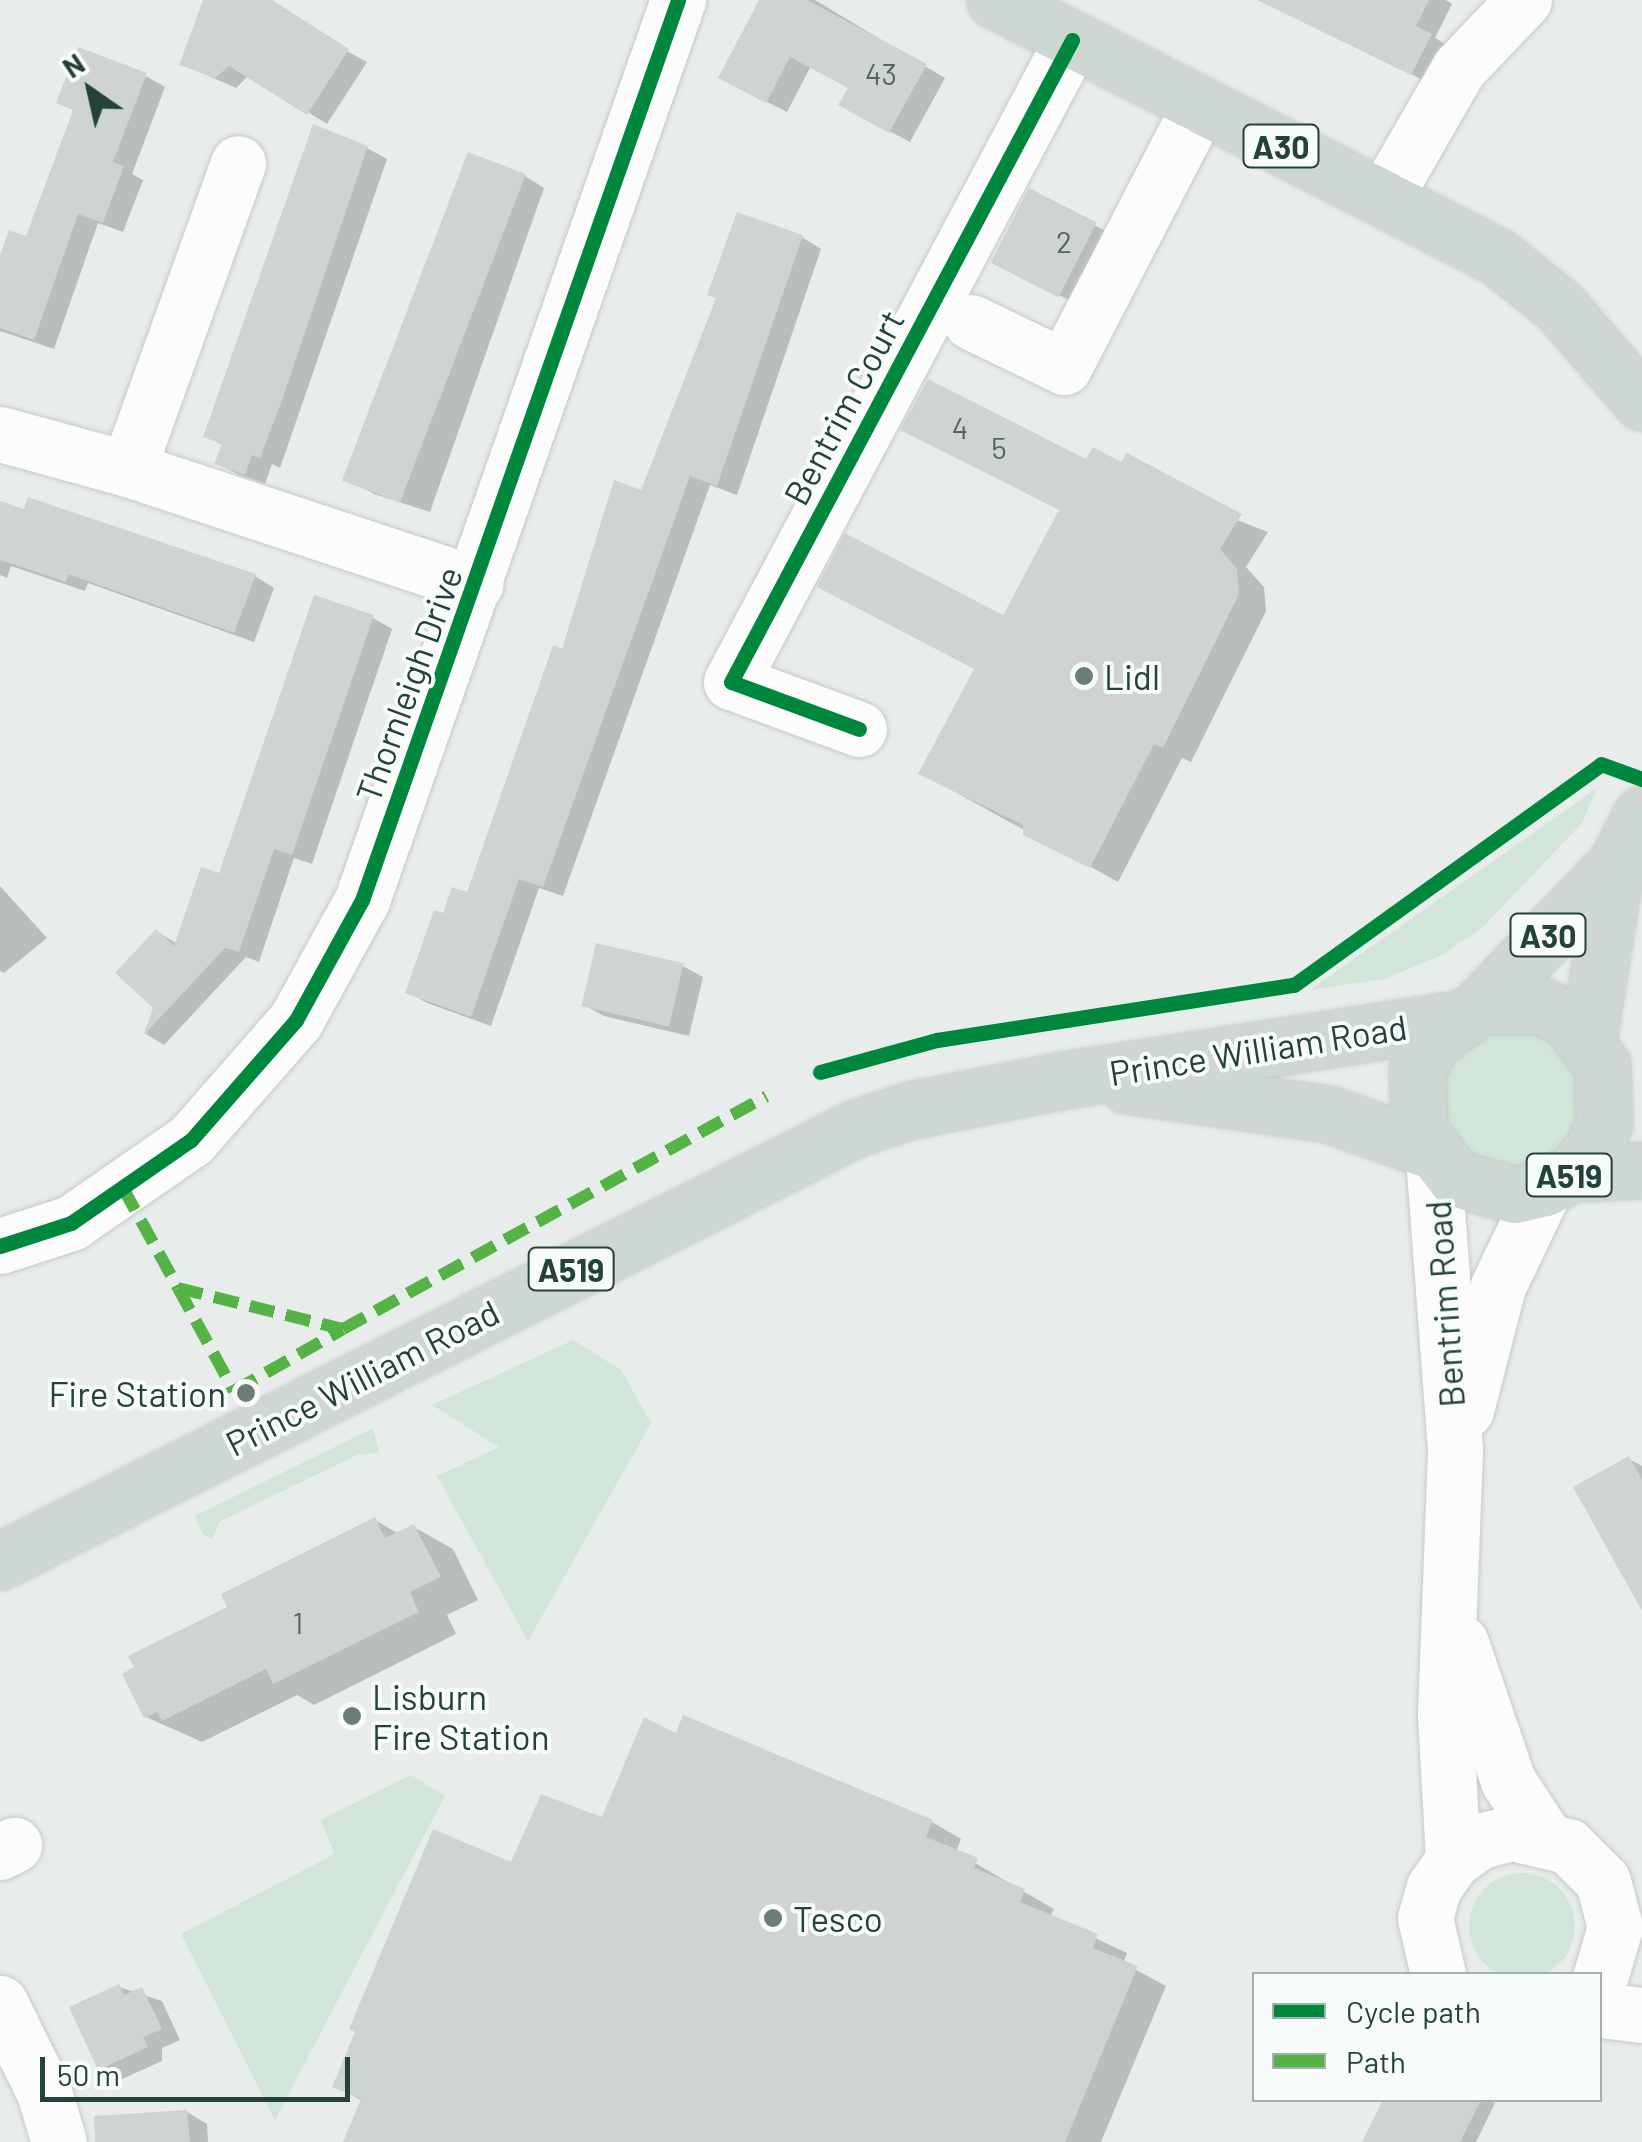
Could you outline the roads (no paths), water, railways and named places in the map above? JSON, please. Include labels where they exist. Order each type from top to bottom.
[{"type":"main road","name":"A30","points":[[995,0],[1498,257],[1560,306],[1642,402]]},
{"type":"main road","name":"A30","points":[[1466,1013],[1616,864],[1642,814]]},
{"type":"main road","name":"A30","points":[[1608,1055],[1616,864]]},
{"type":"main road","name":"A519","points":[[1466,1013],[1542,1006],[1608,1055],[1604,1122],[1559,1180]]},
{"type":"main road","name":"Prince William Road","points":[[0,1561],[856,1128],[911,1110],[1064,1080],[1466,1013]]},
{"type":"main road","points":[[1431,1154],[1413,1101],[1417,1071],[1431,1042],[1466,1013]]},
{"type":"main road","name":"Prince William Road","points":[[1064,1080],[1329,1114],[1431,1154]]},
{"type":"main road","name":"A519","points":[[1431,1154],[1456,1179],[1483,1191],[1514,1195],[1559,1180],[1642,1170]]},
{"type":"street","name":"Thornleigh Drive","points":[[0,1246],[71,1223],[191,1140],[296,1020],[362,900],[678,0]]},
{"type":"street","points":[[1384,198],[1460,68],[1524,0]]},
{"type":"street","name":"Bentrim Court","points":[[859,729],[732,682],[1072,40]]},
{"type":"street","points":[[971,322],[1064,367],[1200,105]]},
{"type":"street","points":[[128,469],[238,163]]},
{"type":"street","points":[[0,434],[128,469],[475,584]]},
{"type":"street","name":"Bentrim Road","points":[[1431,1154],[1454,1452],[1445,1715],[1453,1860]]},
{"type":"street","name":"Bentrim Road","points":[[1454,1452],[1498,1286],[1559,1180]]},
{"type":"street","name":"Bentrim Road","points":[[1448,1602],[1508,1781],[1544,1836]]},
{"type":"street","points":[[1438,1972],[1425,1918],[1434,1886],[1453,1860],[1480,1841],[1512,1833],[1544,1836],[1588,1861],[1603,1881],[1629,1940],[1602,1975]]},
{"type":"street","points":[[0,2003],[44,2092],[59,2142]]},
{"type":"street","points":[[1602,2010],[1642,2016]]},
{"type":"place","name":"Lidl","points":[[1084,676]]},
{"type":"place","name":"Fire Station","points":[[246,1393]]},
{"type":"place","name":"Lisburn Fire Station","points":[[352,1716]]},
{"type":"place","name":"Tesco","points":[[773,1918]]}]
